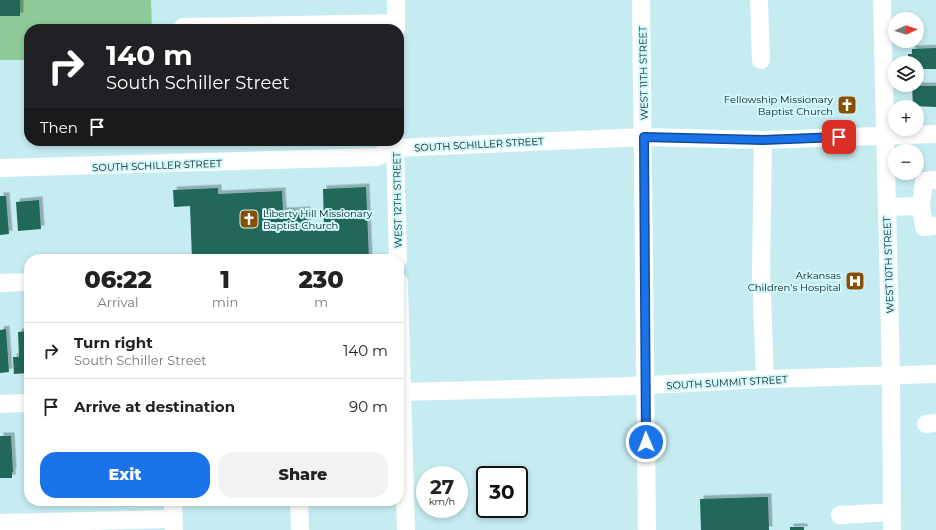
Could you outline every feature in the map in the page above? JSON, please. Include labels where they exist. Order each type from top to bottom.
[{"type":"street","points":[[396,0],[396,24]]},
{"type":"street","name":"WEST 11TH STREET","points":[[641,0],[648,530]]},
{"type":"street","points":[[758,0],[761,60]]},
{"type":"street","name":"WEST 10TH STREET","points":[[882,0],[884,136],[891,375],[892,530]]},
{"type":"street","name":"SOUTH SCHILLER STREET","points":[[404,145],[644,137],[763,140],[936,134]]},
{"type":"street","points":[[763,140],[761,273],[765,379]]},
{"type":"street","name":"SOUTH SCHILLER STREET","points":[[0,168],[376,157],[394,146]]},
{"type":"street","name":"WEST 12TH STREET","points":[[396,146],[398,254]]},
{"type":"street","points":[[936,180],[924,181],[921,206],[924,227],[936,226]]},
{"type":"street","points":[[886,207],[921,206]]},
{"type":"street","points":[[0,284],[24,282]]},
{"type":"street","name":"SOUTH SUMMIT STREET","points":[[404,392],[631,386],[765,379],[936,374]]},
{"type":"street","points":[[0,404],[24,403]]},
{"type":"street","points":[[404,484],[406,530]]},
{"type":"street","points":[[0,523],[174,524],[173,506]]},
{"type":"street","points":[[299,506],[300,530]]},
{"type":"street","points":[[840,515],[892,512]]},
{"type":"green space","points":[[0,0],[151,0],[152,24],[24,24],[24,60],[0,60]]},
{"type":"building","points":[[0,0],[20,0],[20,16],[0,16]]},
{"type":"building","points":[[936,48],[936,69],[924,69],[924,56],[908,56],[908,54],[912,54],[912,49]]},
{"type":"building","points":[[924,86],[936,86],[936,107],[924,106],[924,100],[913,100],[912,92],[924,92]]},
{"type":"building","name":"Liberty Hill Missionary Baptist Church","points":[[366,187],[369,254],[192,254],[190,206],[174,207],[173,190],[218,188],[218,194],[282,191],[283,211],[307,210],[308,228],[324,227],[323,189]]},
{"type":"building","points":[[0,196],[6,196],[9,234],[0,235]]},
{"type":"building","points":[[39,200],[41,229],[18,231],[16,202]]},
{"type":"building","points":[[6,329],[9,372],[0,373],[0,330]]},
{"type":"building","points":[[24,331],[24,373],[14,374],[13,357],[19,357],[18,332]]},
{"type":"building","points":[[0,436],[11,436],[12,478],[0,478]]},
{"type":"building","points":[[768,497],[769,530],[701,530],[700,499]]},
{"type":"building","points":[[790,527],[804,527],[804,530],[790,530]]},
{"type":"place","name":"Fellowship Missionary Baptist Church","points":[[847,105]]},
{"type":"place","name":"Liberty Hill Missionary Baptist Church","points":[[249,219]]},
{"type":"place","name":"Arkansas Children's Hospital","points":[[855,281]]},
{"type":"route","points":[[646,442],[644,137],[763,140],[839,137]]}]
